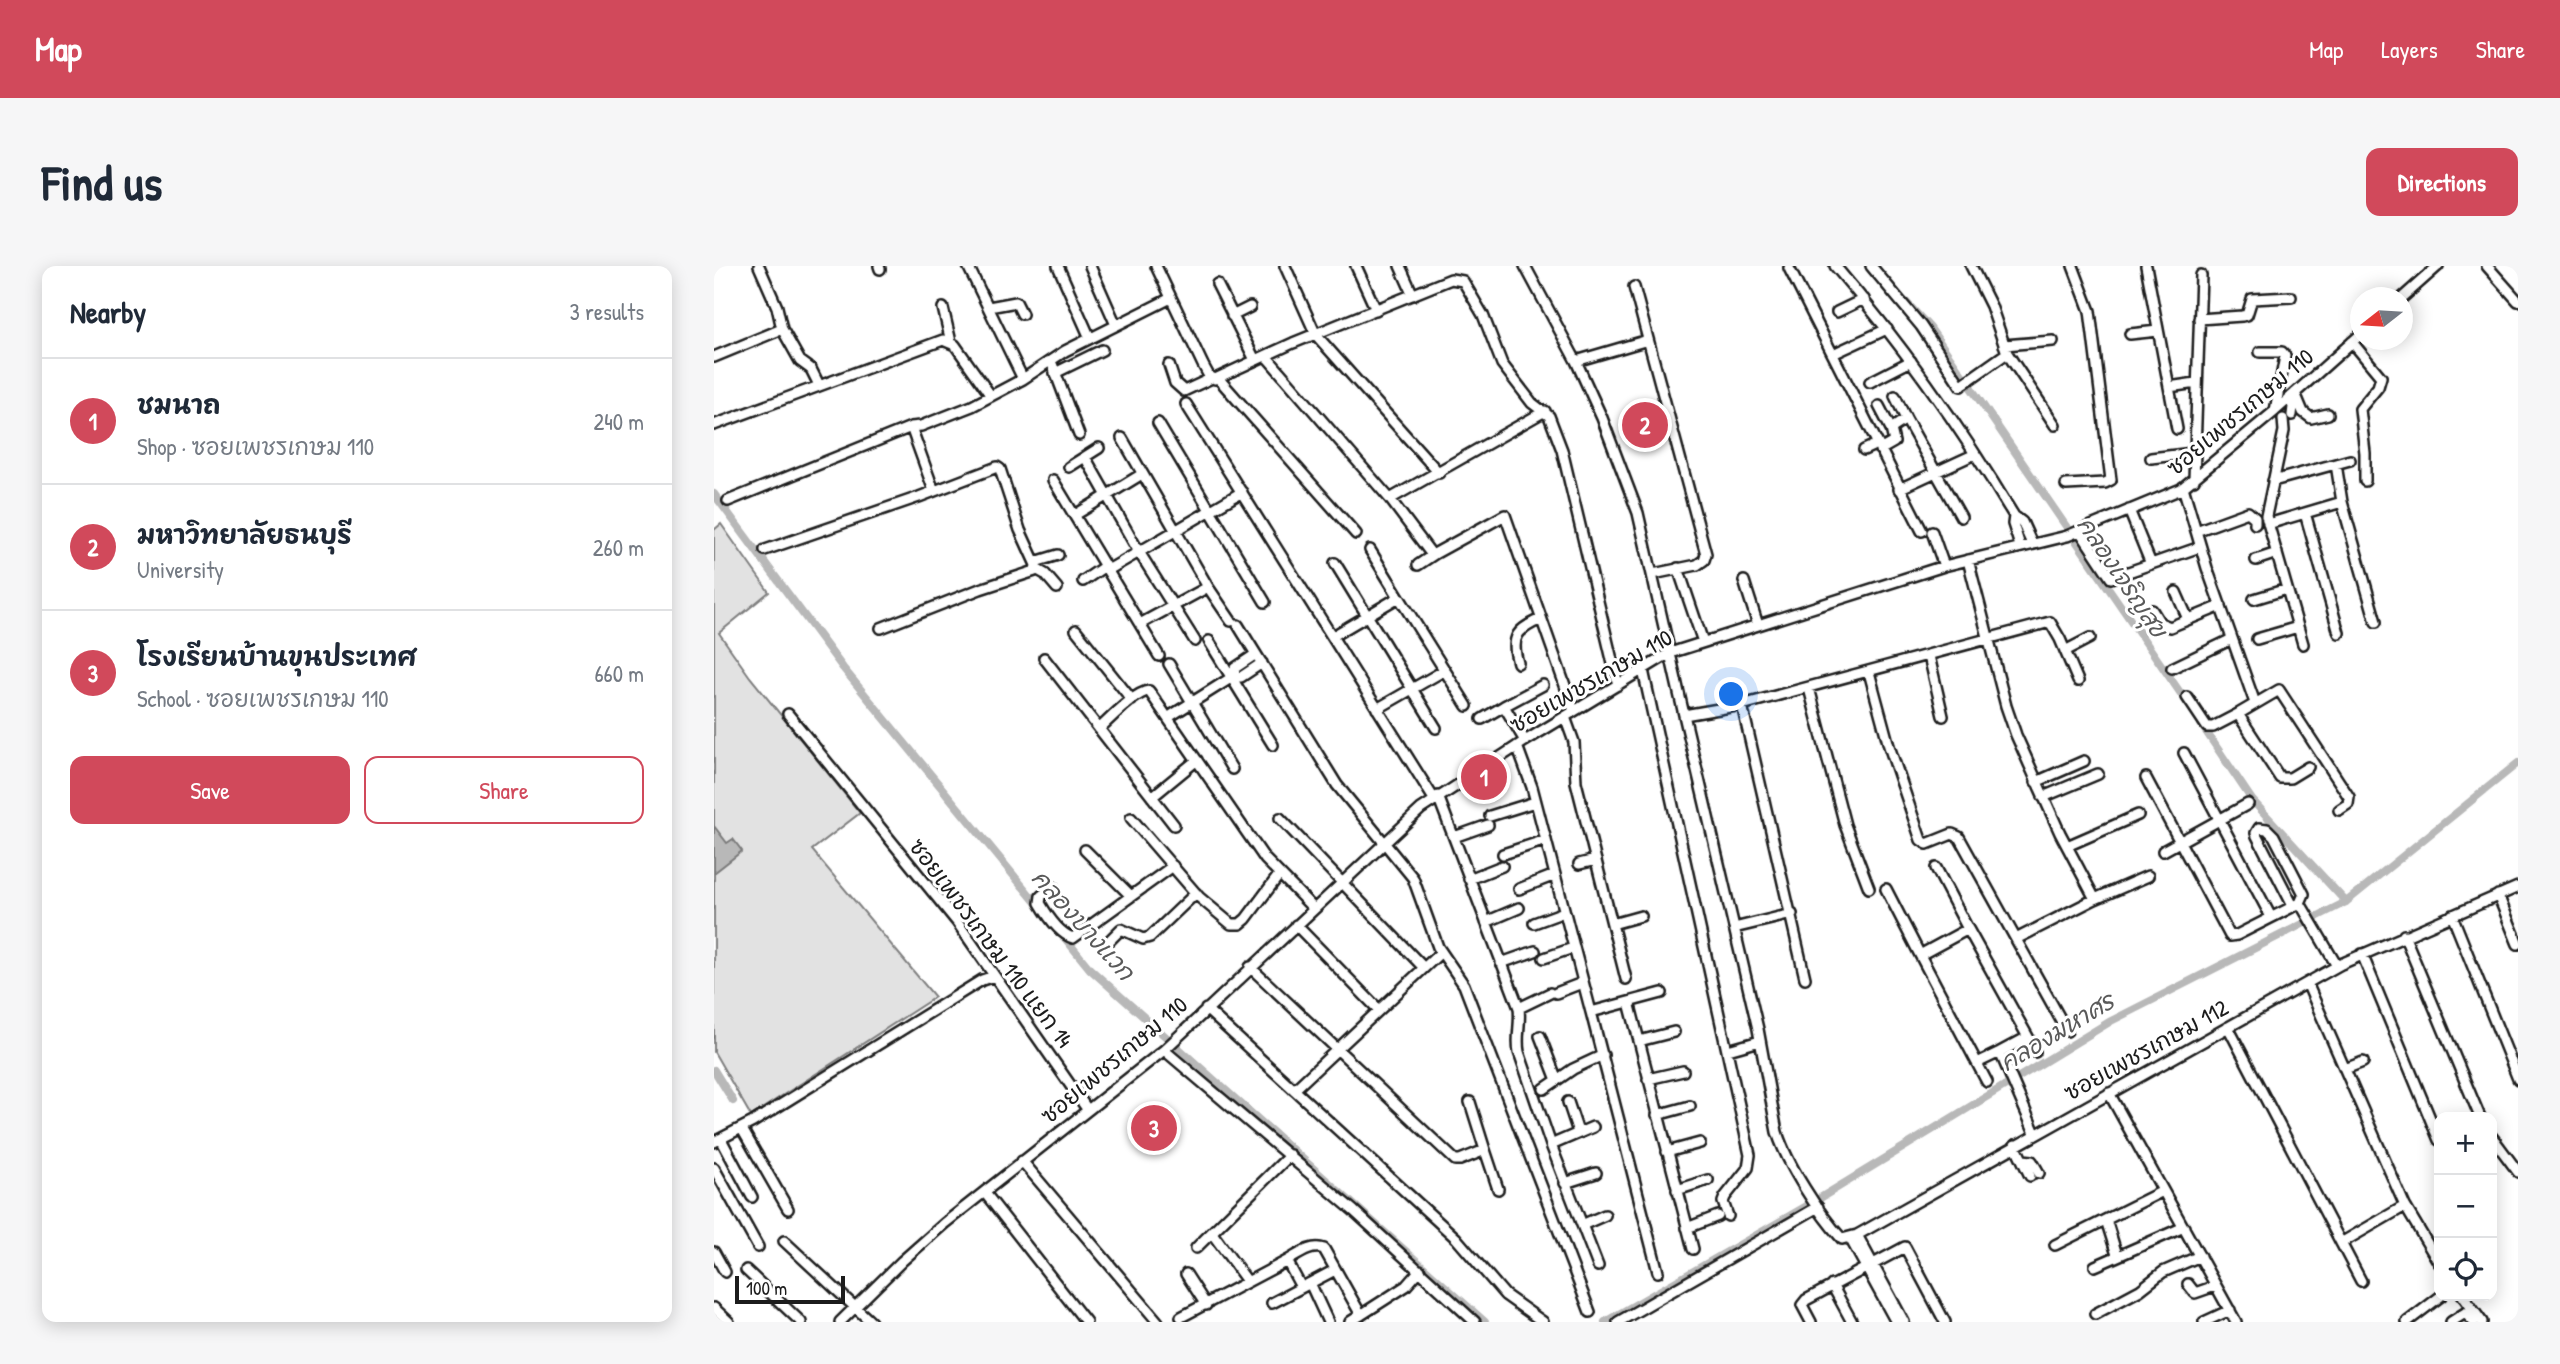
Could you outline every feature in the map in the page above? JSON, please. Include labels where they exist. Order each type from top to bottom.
[{"type":"street","points":[[759,266],[777,307],[782,329],[800,361],[811,369],[819,386]]},
{"type":"street","points":[[968,266],[1023,380]]},
{"type":"street","points":[[1058,266],[1090,338]]},
{"type":"street","points":[[1090,266],[1116,325]]},
{"type":"street","points":[[1156,266],[1203,365],[1356,534]]},
{"type":"street","points":[[1285,266],[1316,335],[1439,473]]},
{"type":"street","points":[[1356,266],[1376,310]]},
{"type":"street","points":[[1400,266],[1413,295]]},
{"type":"street","points":[[1525,266],[1576,362],[1602,418],[1638,513],[1760,1041],[1780,1141],[1808,1192],[1842,1239],[1854,1236],[1896,1322]]},
{"type":"street","points":[[1835,266],[1911,361],[2014,516],[2022,522],[2032,544]]},
{"type":"street","points":[[1871,266],[1965,383],[2005,349],[2053,341]]},
{"type":"street","points":[[1971,266],[1991,306],[2005,349],[2055,425]]},
{"type":"street","points":[[2066,485],[2105,483],[2111,480],[2090,311],[2073,266]]},
{"type":"street","points":[[2146,266],[2178,429]]},
{"type":"street","points":[[2413,289],[2438,266]]},
{"type":"street","points":[[2487,266],[2518,301]]},
{"type":"street","points":[[1789,268],[1899,489],[1927,531],[1944,566]]},
{"type":"street","points":[[2194,480],[2201,275]]},
{"type":"street","points":[[1169,365],[1175,383],[1185,391],[1451,279],[1462,281],[1483,315],[1502,365],[1532,404],[1545,411],[1553,423],[1562,450],[1618,685]]},
{"type":"street","points":[[1217,284],[1255,360]]},
{"type":"street","points":[[1634,287],[1706,554],[1704,561],[1697,565],[1653,574]]},
{"type":"street","points":[[2199,319],[2248,315],[2252,299],[2291,297]]},
{"type":"street","points":[[728,501],[911,427],[921,426],[972,406],[1023,380],[1090,338],[1171,298]]},
{"type":"street","points":[[1838,312],[1864,299]]},
{"type":"street","points":[[989,307],[1012,301],[1016,302],[1022,314]]},
{"type":"street","points":[[1232,316],[1250,307]]},
{"type":"street","points":[[943,308],[951,342],[991,396]]},
{"type":"street","points":[[714,356],[782,329]]},
{"type":"street","points":[[1833,355],[1887,329]]},
{"type":"street","points":[[2130,334],[2158,331]]},
{"type":"street","points":[[714,425],[918,348],[943,340],[951,342]]},
{"type":"street","points":[[1576,362],[1648,340]]},
{"type":"street","name":"ซอยเพชรเกษม 110","points":[[840,1322],[873,1288],[946,1223],[1169,1045],[1385,842],[1436,798],[1670,653],[1944,566],[2074,533],[2183,487],[2285,416],[2290,397],[2350,344]]},
{"type":"street","points":[[1055,373],[1102,350]]},
{"type":"street","points":[[2359,350],[2381,377],[2378,387],[2360,409],[2365,481]]},
{"type":"street","points":[[2260,352],[2282,352],[2285,356],[2284,431],[2266,510],[2303,644]]},
{"type":"street","points":[[1266,356],[1390,499],[1433,555]]},
{"type":"street","points":[[1051,361],[1079,435]]},
{"type":"street","points":[[1870,382],[1911,361]]},
{"type":"street","points":[[2169,387],[2196,383]]},
{"type":"street","points":[[1895,396],[1961,517]]},
{"type":"street","points":[[2290,397],[2311,418],[2328,414]]},
{"type":"street","points":[[2285,416],[2293,407],[2290,397]]},
{"type":"street","points":[[1186,404],[1377,709],[1436,798],[1454,836],[1519,1008],[1519,1052],[1565,1183],[1598,1266]]},
{"type":"street","points":[[1864,450],[1894,442],[1891,429],[1879,406]]},
{"type":"street","points":[[1390,499],[1545,411]]},
{"type":"street","points":[[1891,429],[1906,419]]},
{"type":"street","points":[[1158,423],[1265,602]]},
{"type":"street","points":[[911,427],[934,491]]},
{"type":"street","points":[[1122,438],[1208,587],[1262,663],[1337,785],[1413,878],[1441,952],[1461,977],[1590,1312]]},
{"type":"street","points":[[1069,467],[1098,448]]},
{"type":"street","points":[[2151,458],[2193,453]]},
{"type":"street","points":[[1899,489],[1975,454]]},
{"type":"street","points":[[1085,457],[1139,552],[1195,641]]},
{"type":"street","points":[[2273,481],[2350,460]]},
{"type":"street","points":[[2336,464],[2342,502],[2376,622]]},
{"type":"street","points":[[765,550],[997,467],[1036,566],[1057,588]]},
{"type":"street","points":[[1074,515],[1142,474]]},
{"type":"street","points":[[1053,480],[1159,656]]},
{"type":"street","points":[[2183,487],[2200,547],[2256,703]]},
{"type":"street","points":[[1083,581],[1242,492]]},
{"type":"street","points":[[2268,523],[2342,502]]},
{"type":"street","points":[[2129,510],[2151,564]]},
{"type":"street","points":[[2196,531],[2248,512],[2255,518],[2255,524]]},
{"type":"street","points":[[2305,513],[2339,633]]},
{"type":"street","points":[[1418,565],[1504,516],[1574,711]]},
{"type":"street","points":[[2014,516],[2013,524],[2020,546]]},
{"type":"street","points":[[2074,533],[2111,578],[2200,547]]},
{"type":"street","points":[[1370,550],[1467,706]]},
{"type":"street","points":[[2256,560],[2277,553]]},
{"type":"street","points":[[881,628],[980,589],[1030,573],[1036,566],[1058,555]]},
{"type":"street","points":[[1968,560],[2006,706],[2036,782],[2095,899]]},
{"type":"street","points":[[1335,563],[1436,728]]},
{"type":"street","points":[[1678,568],[1703,642]]},
{"type":"street","points":[[1744,581],[1758,625]]},
{"type":"street","points":[[1140,624],[1208,587]]},
{"type":"street","points":[[2254,599],[2287,589]]},
{"type":"street","points":[[2176,592],[2188,619]]},
{"type":"street","points":[[1332,636],[1399,597]]},
{"type":"street","points":[[2152,610],[2164,626],[2170,627],[2221,606]]},
{"type":"street","points":[[1518,663],[1515,652],[1517,634],[1523,627],[1541,619]]},
{"type":"street","points":[[1684,715],[1742,705],[1809,688],[2050,622],[2078,681]]},
{"type":"street","points":[[2257,639],[2298,627]]},
{"type":"street","points":[[1076,630],[1132,700]]},
{"type":"street","points":[[2065,651],[2091,638]]},
{"type":"street","points":[[2172,668],[2232,639]]},
{"type":"street","points":[[1209,640],[1273,745]]},
{"type":"street","points":[[1233,677],[1235,668],[1256,654]]},
{"type":"street","points":[[1929,656],[1943,716]]},
{"type":"street","points":[[1044,658],[1174,825]]},
{"type":"street","points":[[1172,715],[1233,677],[1241,677],[1262,663]]},
{"type":"street","points":[[1169,664],[1232,769]]},
{"type":"street","points":[[1377,709],[1445,670]]},
{"type":"street","points":[[1643,670],[1728,1050],[1750,1163],[1725,1196],[1723,1216],[1687,1228]]},
{"type":"street","points":[[1869,672],[1889,746],[1921,840],[1927,844],[1952,834],[1959,837],[2067,1031]]},
{"type":"street","points":[[1482,719],[1543,685]]},
{"type":"street","points":[[1809,688],[1845,825],[1869,888]]},
{"type":"street","points":[[2187,697],[2207,727],[2213,727],[2279,690],[2349,797],[2348,804],[2339,810]]},
{"type":"street","points":[[1099,729],[1143,691],[1149,691],[1247,834],[1279,875],[1314,909]]},
{"type":"street","points":[[1742,705],[1805,978]]},
{"type":"street","points":[[1504,706],[1521,743],[1658,1272]]},
{"type":"street","name":"ซอยเพชรเกษม 110 แยก 14","points":[[788,714],[957,922],[1087,1109]]},
{"type":"street","points":[[2238,714],[2280,778],[2290,778],[2308,767]]},
{"type":"street","points":[[1565,717],[1574,742],[1576,782],[1626,979]]},
{"type":"street","points":[[2184,753],[2271,917]]},
{"type":"street","points":[[1152,797],[1197,760]]},
{"type":"street","points":[[2036,782],[2084,761]]},
{"type":"street","points":[[2043,797],[2098,774]]},
{"type":"street","points":[[2146,778],[2230,936],[2298,905],[2304,894],[2274,836],[2267,829],[2259,828],[2256,836],[2298,905],[2320,936],[2337,966]]},
{"type":"street","points":[[1454,836],[1535,802]]},
{"type":"street","points":[[2163,851],[2248,804]]},
{"type":"street","points":[[2067,846],[2138,815]]},
{"type":"street","points":[[1130,818],[1196,893],[1227,922],[1237,925],[1246,919],[1279,875]]},
{"type":"street","points":[[1280,818],[1424,968]]},
{"type":"street","points":[[1503,854],[1546,840]]},
{"type":"street","points":[[1085,850],[1130,895]]},
{"type":"street","points":[[1579,864],[1596,860]]},
{"type":"street","points":[[1053,887],[1041,897],[1040,903],[1062,931],[1073,938],[1173,866]]},
{"type":"street","points":[[1469,878],[1502,866]]},
{"type":"street","points":[[1936,868],[2035,1052]]},
{"type":"street","points":[[1519,889],[1555,875]]},
{"type":"street","points":[[2016,939],[2148,876]]},
{"type":"street","name":"ซอยเพชรเกษม 112","points":[[1854,1236],[2337,966],[2518,887]]},
{"type":"street","points":[[1886,889],[1987,1082]]},
{"type":"street","points":[[1109,941],[1121,929],[1143,939],[1150,937],[1196,893]]},
{"type":"street","points":[[2498,895],[2518,944]]},
{"type":"street","points":[[1486,922],[1519,908]]},
{"type":"street","points":[[1534,923],[1564,912]]},
{"type":"street","points":[[1734,928],[1792,914]]},
{"type":"street","points":[[2452,915],[2518,1079]]},
{"type":"street","points":[[1612,924],[1641,916]]},
{"type":"street","points":[[1296,925],[1378,1010]]},
{"type":"street","points":[[1920,955],[1968,929]]},
{"type":"street","points":[[2404,935],[2478,1112]]},
{"type":"street","points":[[1544,958],[1573,948]]},
{"type":"street","points":[[1501,963],[1535,951]]},
{"type":"street","points":[[1294,1090],[1441,952]]},
{"type":"street","points":[[2362,954],[2434,1128]]},
{"type":"street","points":[[1250,967],[1455,1160],[1485,1150]]},
{"type":"street","points":[[752,1197],[718,1141],[742,1129],[982,980],[994,976]]},
{"type":"street","points":[[1519,1008],[1583,983]]},
{"type":"street","points":[[2307,983],[2405,1206],[2434,1255]]},
{"type":"street","points":[[1591,1012],[1662,993]]},
{"type":"street","points":[[1629,1002],[1693,1250]]},
{"type":"street","points":[[1206,1009],[1456,1238],[1504,1295],[1543,1322]]},
{"type":"street","points":[[2228,1027],[2361,1281]]},
{"type":"street","points":[[1639,1041],[1674,1032]]},
{"type":"street","points":[[1540,1036],[1557,1080]]},
{"type":"street","points":[[1977,1063],[2028,1037]]},
{"type":"street","points":[[1728,1050],[1760,1041]]},
{"type":"street","points":[[1169,1045],[1475,1322]]},
{"type":"street","points":[[2000,1052],[2035,1133]]},
{"type":"street","points":[[1544,1089],[1603,1055]]},
{"type":"street","points":[[2345,1069],[2363,1062]]},
{"type":"street","points":[[1648,1079],[1684,1071]]},
{"type":"street","points":[[2109,1093],[2236,1322]]},
{"type":"street","points":[[1469,1102],[1498,1189]]},
{"type":"street","points":[[1569,1102],[1578,1132]]},
{"type":"street","points":[[1657,1115],[1690,1106]]},
{"type":"street","points":[[1551,1145],[1593,1127]]},
{"type":"street","points":[[742,1129],[788,1209]]},
{"type":"street","points":[[1667,1152],[1700,1143]]},
{"type":"street","points":[[2497,1144],[2518,1172]]},
{"type":"street","points":[[2015,1146],[2023,1160],[2032,1161],[2035,1174]]},
{"type":"street","points":[[1196,1248],[1290,1155]]},
{"type":"street","points":[[1023,1161],[1158,1322]]},
{"type":"street","points":[[714,1168],[758,1247]]},
{"type":"street","points":[[1565,1183],[1596,1173]]},
{"type":"street","points":[[1677,1191],[1708,1180]]},
{"type":"street","points":[[2054,1245],[2162,1191]]},
{"type":"street","points":[[985,1193],[1086,1322]]},
{"type":"street","points":[[1618,1322],[1816,1204]]},
{"type":"street","points":[[2341,1243],[2405,1206]]},
{"type":"street","points":[[1582,1224],[1605,1215]]},
{"type":"street","points":[[2106,1220],[2117,1255]]},
{"type":"street","points":[[2095,1266],[2183,1227]]},
{"type":"street","points":[[1212,1233],[1247,1281]]},
{"type":"street","points":[[784,1241],[871,1322]]},
{"type":"street","points":[[1181,1317],[1308,1249],[1319,1247],[1327,1252],[1361,1315]]},
{"type":"street","points":[[1811,1322],[1802,1305],[1806,1300],[1905,1247],[1945,1322]]},
{"type":"street","points":[[714,1252],[725,1272]]},
{"type":"street","points":[[2095,1314],[2140,1290],[2163,1272],[2200,1256]]},
{"type":"street","points":[[1287,1261],[1301,1287]]},
{"type":"street","points":[[1869,1265],[1903,1322]]},
{"type":"street","points":[[746,1270],[801,1322]]},
{"type":"street","points":[[1272,1303],[1335,1270]]},
{"type":"street","points":[[1350,1322],[1406,1286],[1420,1270]]},
{"type":"street","points":[[1186,1274],[1206,1305]]},
{"type":"street","points":[[1311,1283],[1328,1322]]},
{"type":"street","points":[[2188,1284],[2196,1293],[2215,1286]]},
{"type":"street","points":[[1832,1285],[1852,1322]]},
{"type":"street","points":[[2407,1322],[2434,1301]]},
{"type":"street","points":[[2467,1301],[2482,1322]]},
{"type":"street","points":[[714,1308],[729,1322]]},
{"type":"street","points":[[2204,1322],[2230,1310]]},
{"type":"street","points":[[2451,1322],[2465,1313],[2474,1322]]},
{"type":"shaded area","points":[[721,524],[769,592],[719,633],[750,677],[860,813],[812,850],[935,997],[751,1116],[714,1052],[714,530]]},
{"type":"shaded area","points":[[714,826],[727,843],[733,839],[742,851],[714,873]]},
{"type":"waterway","name":"คลองเจริญสุข","points":[[1906,302],[1930,328],[2188,704]]},
{"type":"waterway","name":"คลองบางแวก","points":[[714,494],[843,668],[1043,911]]},
{"type":"waterway","name":"คลองเจริญสุข","points":[[2201,724],[2252,800],[2346,902]]},
{"type":"waterway","name":"คลองมหาศร","points":[[1605,1322],[1812,1203],[2111,1021],[2346,902],[2518,763]]},
{"type":"waterway","name":"คลองบางแวก","points":[[1060,932],[1090,969],[1485,1322]]},
{"type":"waterway","points":[[714,1070],[733,1101]]},
{"type":"place","name":"มหาวิทยาลัยธนบุรี","points":[[1645,425]]},
{"type":"place","name":"ชมนาถ","points":[[1484,777]]},
{"type":"place","name":"โรงเรียนบ้านขุนประเทศ","points":[[1154,1128]]}]
